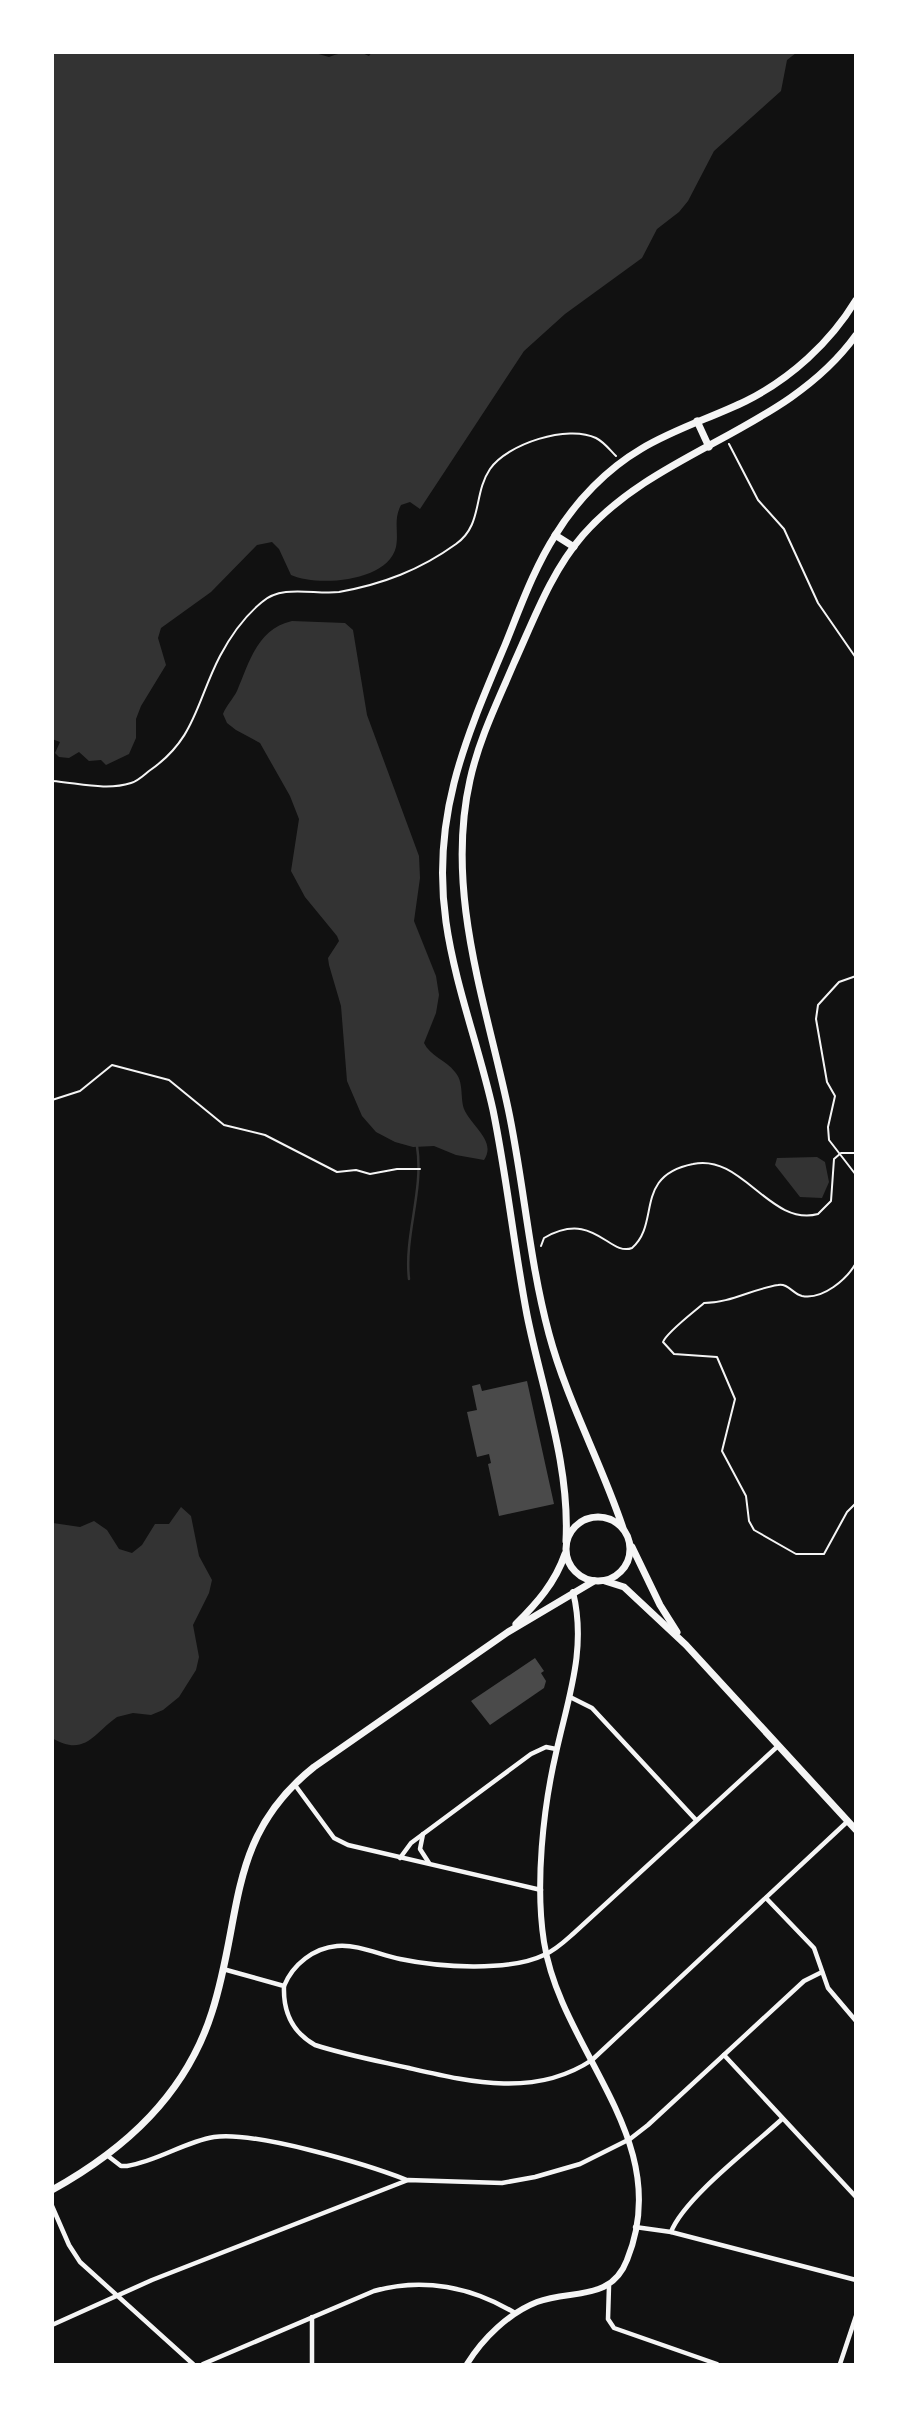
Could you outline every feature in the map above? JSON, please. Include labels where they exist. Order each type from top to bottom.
[{"type":"main road","points":[[509,1632],[540,1599],[556,1576],[565,1554],[565,1479],[527,1313],[481,1058],[447,932],[443,893],[443,833],[449,793],[463,745],[555,534],[581,500],[622,462],[664,436],[744,402],[787,375],[828,338],[856,300]]},
{"type":"main road","points":[[686,1645],[660,1605],[623,1528],[566,1387],[549,1333],[519,1168],[470,942],[463,883],[463,830],[469,784],[485,730],[545,594],[574,547],[596,522],[629,493],[802,391],[856,335]]},
{"type":"main road","points":[[697,421],[709,447]]},
{"type":"main road","points":[[555,534],[574,547]]},
{"type":"main road","points":[[503,1170],[519,1168]]},
{"type":"main road","points":[[566,1541],[571,1531],[587,1518],[605,1517],[623,1528]]},
{"type":"main road","points":[[605,1581],[618,1574],[627,1564],[629,1541]]},
{"type":"main road","points":[[565,1554],[574,1571],[594,1581],[605,1581],[624,1587],[686,1645],[856,1830]]},
{"type":"main road","points":[[52,2190],[108,2155],[146,2122],[180,2080],[203,2038],[223,1969],[250,1849],[268,1815],[295,1784],[509,1632],[594,1581]]},
{"type":"street","points":[[467,2364],[487,2339],[515,2313],[542,2300],[588,2293],[609,2286],[625,2267],[635,2227],[637,2184],[629,2138],[568,2013],[546,1955],[541,1890],[546,1816],[556,1749],[570,1697],[578,1648],[573,1592]]},
{"type":"street","points":[[570,1697],[592,1708],[696,1820]]},
{"type":"street","points":[[779,1745],[575,1933],[546,1955],[502,1964],[440,1964],[334,1946],[305,1958],[294,1969],[285,1986],[287,2014],[303,2038],[322,2047],[465,2081],[499,2085],[559,2074],[592,2060],[848,1821]]},
{"type":"street","points":[[400,1857],[407,1846],[426,1830],[538,1749],[556,1749]]},
{"type":"street","points":[[295,1784],[322,1824],[339,1841],[541,1890]]},
{"type":"street","points":[[426,1830],[420,1849],[425,1861],[436,1866]]},
{"type":"street","points":[[766,1898],[814,1948],[831,1993],[856,2021]]},
{"type":"street","points":[[223,1969],[285,1986]]},
{"type":"street","points":[[108,2155],[121,2166],[127,2166],[202,2140],[231,2136],[343,2161],[408,2180],[473,2184],[535,2177],[580,2164],[629,2138],[804,1981],[822,1972]]},
{"type":"street","points":[[724,2055],[856,2197]]},
{"type":"street","points":[[671,2232],[679,2217],[699,2195],[782,2119]]},
{"type":"street","points":[[52,2325],[116,2295],[408,2180]]},
{"type":"street","points":[[52,2206],[80,2262],[193,2364]]},
{"type":"street","points":[[635,2227],[671,2232],[856,2280]]},
{"type":"street","points":[[203,2364],[374,2291],[420,2283],[468,2292],[515,2313]]},
{"type":"street","points":[[609,2286],[608,2319],[614,2328],[717,2364]]},
{"type":"street","points":[[840,2364],[856,2316]]},
{"type":"street","points":[[312,2317],[312,2364]]},
{"type":"path","points":[[52,781],[104,787],[133,782],[170,757],[199,711],[220,657],[247,616],[265,599],[289,592],[336,592],[363,587],[393,580],[429,562],[470,530],[488,472],[521,445],[560,435],[585,435],[600,441],[622,462]]},
{"type":"path","points":[[726,437],[743,476],[758,500],[785,529],[818,603],[856,658]]},
{"type":"path","points":[[856,976],[831,989],[818,1005],[816,1019],[827,1082],[835,1096],[828,1127],[829,1140],[856,1175]]},
{"type":"path","points":[[52,1100],[80,1091],[112,1065],[169,1080],[224,1125],[274,1138],[337,1172],[356,1170],[370,1174],[419,1169]]},
{"type":"path","points":[[541,1246],[544,1238],[562,1227],[585,1229],[622,1249],[632,1248],[640,1238],[653,1189],[675,1171],[701,1162],[728,1169],[781,1207],[804,1215],[818,1214],[831,1201],[834,1159],[838,1154],[856,1153]]},
{"type":"path","points":[[856,1263],[844,1281],[813,1295],[802,1296],[779,1285],[746,1292],[730,1300],[704,1303],[689,1319],[666,1334],[663,1342],[674,1354],[717,1357],[722,1364],[735,1399],[722,1451],[746,1496],[748,1521],[762,1537],[796,1554],[824,1555],[847,1512],[856,1503]]},
{"type":"shaded area","points":[[354,52],[369,56],[372,52],[796,53],[787,60],[781,91],[714,151],[688,201],[679,212],[657,229],[642,258],[565,314],[524,351],[420,509],[410,502],[401,505],[397,516],[396,547],[390,559],[380,568],[350,579],[317,581],[291,575],[279,549],[272,542],[257,545],[211,592],[161,628],[158,638],[166,665],[141,706],[136,719],[136,738],[129,754],[106,765],[101,760],[89,761],[79,752],[69,758],[59,757],[55,753],[60,742],[52,739],[53,53],[315,53],[329,57]]},
{"type":"shaded area","points":[[292,621],[345,623],[353,630],[367,715],[419,856],[420,878],[414,921],[436,976],[439,995],[436,1013],[424,1043],[458,1076],[464,1109],[487,1146],[484,1160],[456,1155],[434,1146],[413,1147],[395,1142],[376,1132],[362,1116],[347,1081],[341,1006],[328,958],[339,941],[305,897],[291,871],[299,819],[290,796],[260,743],[227,723],[223,714],[262,639],[280,625]]},
{"type":"shaded area","points":[[817,1157],[825,1162],[829,1182],[822,1198],[800,1197],[775,1165],[777,1158]]},
{"type":"shaded area","points":[[181,1507],[191,1516],[199,1556],[212,1580],[209,1593],[193,1625],[199,1657],[196,1670],[179,1697],[163,1710],[151,1715],[133,1713],[117,1717],[89,1741],[81,1744],[63,1743],[52,1738],[53,1523],[80,1527],[94,1521],[107,1530],[119,1549],[132,1553],[142,1545],[155,1524],[169,1524]]},
{"type":"building","points":[[527,1381],[554,1504],[499,1516],[488,1464],[491,1463],[489,1454],[477,1457],[467,1412],[477,1410],[472,1386],[480,1384],[482,1391]]},
{"type":"building","points":[[535,1658],[544,1671],[541,1673],[546,1681],[544,1688],[490,1725],[471,1701]]},
{"type":"waterway","points":[[409,1279],[409,1246],[418,1180],[417,1146]]}]
